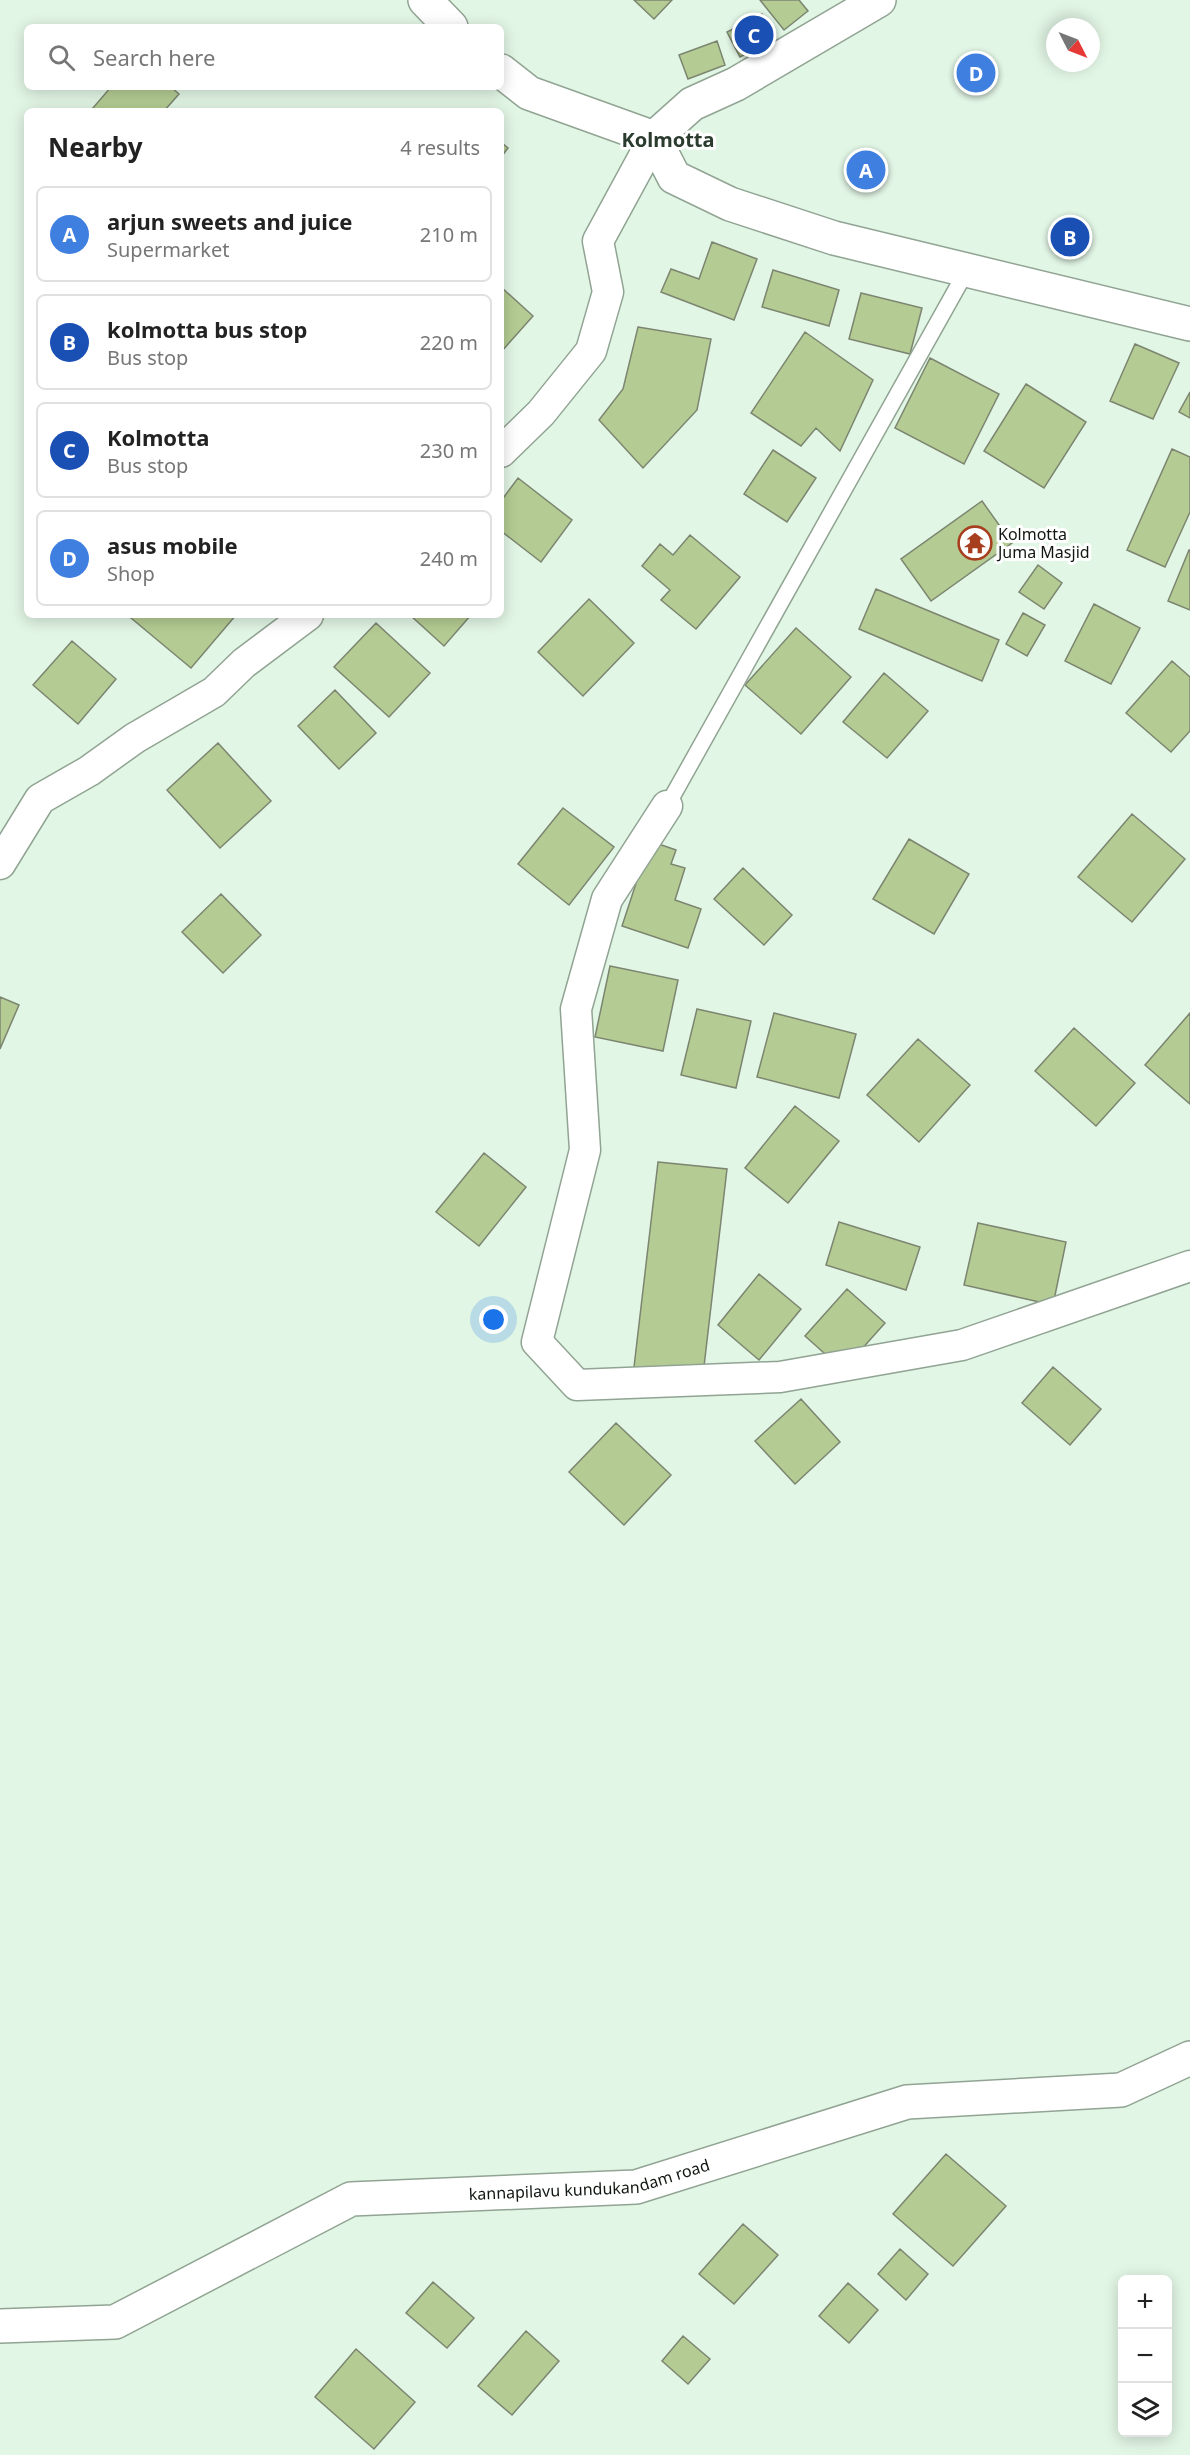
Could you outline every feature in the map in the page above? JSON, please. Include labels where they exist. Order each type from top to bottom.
[{"type":"street","points":[[425,0],[448,24]]},
{"type":"street","points":[[504,449],[541,413],[591,351],[608,292],[598,241],[654,138],[692,104],[736,84],[879,0]]},
{"type":"street","points":[[504,73],[529,93],[654,138],[674,177],[730,204],[834,238],[1190,324]]},
{"type":"street","points":[[0,864],[40,799],[89,771],[135,738],[214,692],[244,663],[304,618]]},
{"type":"street","points":[[667,806],[607,899],[576,1008],[585,1150],[537,1342],[577,1385],[780,1377],[962,1345],[1190,1266]]},
{"type":"street","name":"kannapilavu kundukandam road","points":[[0,2326],[115,2322],[351,2199],[636,2187],[907,2102],[1122,2090],[1190,2058]]},
{"type":"lane","points":[[667,806],[967,270]]},
{"type":"building","points":[[634,0],[672,0],[654,19]]},
{"type":"building","points":[[760,0],[799,0],[808,11],[784,30]]},
{"type":"building","points":[[762,14],[774,39],[740,57],[727,32]]},
{"type":"building","points":[[717,41],[725,65],[688,79],[679,55]]},
{"type":"building","points":[[108,90],[174,90],[179,94],[167,108],[93,108]]},
{"type":"building","points":[[712,242],[757,259],[734,320],[661,292],[671,269],[699,279]]},
{"type":"building","points":[[773,270],[839,290],[829,326],[762,307]]},
{"type":"building","points":[[504,290],[533,316],[504,349]]},
{"type":"building","points":[[861,293],[922,308],[910,354],[849,339]]},
{"type":"building","points":[[638,327],[711,339],[697,410],[643,468],[599,420],[623,389]]},
{"type":"building","points":[[805,332],[873,380],[840,451],[816,428],[801,446],[751,413]]},
{"type":"building","points":[[1135,344],[1179,363],[1153,419],[1110,401]]},
{"type":"building","points":[[930,358],[999,394],[964,464],[895,428]]},
{"type":"building","points":[[1026,384],[1086,422],[1044,488],[984,451]]},
{"type":"building","points":[[1190,392],[1190,418],[1179,412]]},
{"type":"building","points":[[1172,449],[1190,457],[1190,512],[1165,567],[1127,550]]},
{"type":"building","points":[[773,450],[816,478],[787,522],[744,494]]},
{"type":"building","points":[[518,478],[572,520],[541,562],[504,533],[504,497]]},
{"type":"building","points":[[982,501],[1012,543],[931,601],[901,559]]},
{"type":"building","points":[[690,535],[740,577],[696,629],[661,600],[670,590],[642,566],[660,544],[673,555]]},
{"type":"building","points":[[1190,550],[1190,610],[1168,601]]},
{"type":"building","points":[[1038,565],[1062,583],[1044,609],[1019,592]]},
{"type":"building","points":[[876,589],[999,640],[982,681],[859,629]]},
{"type":"building","points":[[589,599],[634,643],[583,696],[538,652]]},
{"type":"building","points":[[1094,604],[1140,628],[1111,684],[1065,661]]},
{"type":"building","points":[[1023,613],[1045,625],[1027,656],[1006,644]]},
{"type":"building","points":[[131,618],[233,618],[191,668]]},
{"type":"building","points":[[413,618],[468,618],[444,646]]},
{"type":"building","points":[[376,623],[430,673],[389,717],[334,667]]},
{"type":"building","points":[[796,628],[851,677],[801,734],[745,685]]},
{"type":"building","points":[[72,641],[116,679],[78,724],[33,685]]},
{"type":"building","points":[[1172,661],[1190,677],[1190,731],[1171,752],[1126,713]]},
{"type":"building","points":[[884,673],[928,711],[887,758],[843,722]]},
{"type":"building","points":[[335,690],[376,733],[339,769],[298,726]]},
{"type":"building","points":[[218,743],[271,801],[220,848],[167,790]]},
{"type":"building","points":[[563,808],[614,847],[569,905],[518,864]]},
{"type":"building","points":[[1132,814],[1185,859],[1132,922],[1078,877]]},
{"type":"building","points":[[909,839],[969,874],[934,934],[873,899]]},
{"type":"building","points":[[650,841],[676,850],[671,864],[685,868],[675,900],[701,909],[688,948],[622,926]]},
{"type":"building","points":[[743,868],[792,915],[764,945],[714,899]]},
{"type":"building","points":[[221,894],[261,935],[223,973],[182,932]]},
{"type":"building","points":[[610,966],[678,980],[663,1051],[595,1037]]},
{"type":"building","points":[[0,997],[19,1005],[0,1049]]},
{"type":"building","points":[[697,1009],[751,1021],[736,1088],[681,1075]]},
{"type":"building","points":[[774,1013],[856,1034],[839,1098],[757,1077]]},
{"type":"building","points":[[1190,1013],[1190,1104],[1145,1065]]},
{"type":"building","points":[[1074,1028],[1135,1083],[1096,1126],[1035,1071]]},
{"type":"building","points":[[918,1039],[970,1085],[919,1142],[867,1095]]},
{"type":"building","points":[[795,1106],[839,1141],[788,1203],[745,1168]]},
{"type":"building","points":[[484,1153],[526,1187],[479,1246],[436,1212]]},
{"type":"building","points":[[658,1162],[727,1169],[703,1375],[634,1367]]},
{"type":"building","points":[[839,1222],[920,1247],[906,1290],[826,1265]]},
{"type":"building","points":[[978,1223],[1066,1242],[1053,1305],[964,1285]]},
{"type":"building","points":[[759,1274],[801,1309],[759,1360],[718,1325]]},
{"type":"building","points":[[847,1289],[885,1323],[843,1370],[805,1336]]},
{"type":"building","points":[[1053,1367],[1101,1409],[1070,1445],[1022,1403]]},
{"type":"building","points":[[801,1399],[840,1442],[795,1484],[755,1441]]},
{"type":"building","points":[[616,1423],[671,1475],[624,1525],[569,1472]]},
{"type":"building","points":[[946,2154],[1006,2206],[953,2266],[893,2214]]},
{"type":"building","points":[[743,2224],[778,2255],[734,2304],[699,2274]]},
{"type":"building","points":[[900,2249],[928,2274],[906,2300],[878,2274]]},
{"type":"building","points":[[433,2282],[474,2318],[447,2348],[406,2313]]},
{"type":"building","points":[[848,2283],[878,2310],[849,2343],[819,2316]]},
{"type":"building","points":[[526,2331],[559,2361],[512,2415],[478,2386]]},
{"type":"building","points":[[683,2336],[710,2359],[688,2384],[662,2361]]},
{"type":"building","points":[[356,2349],[415,2402],[374,2449],[315,2397]]},
{"type":"place","name":"Kolmotta","points":[[754,35]]},
{"type":"place","name":"asus mobile","points":[[976,73]]},
{"type":"place","name":"arjun sweets and juice","points":[[866,170]]},
{"type":"place","name":"kolmotta bus stop","points":[[1070,237]]},
{"type":"place","name":"Kolmotta Juma Masjid","points":[[975,543]]},
{"type":"district","name":"Kolmotta","points":[[668,140]]}]
